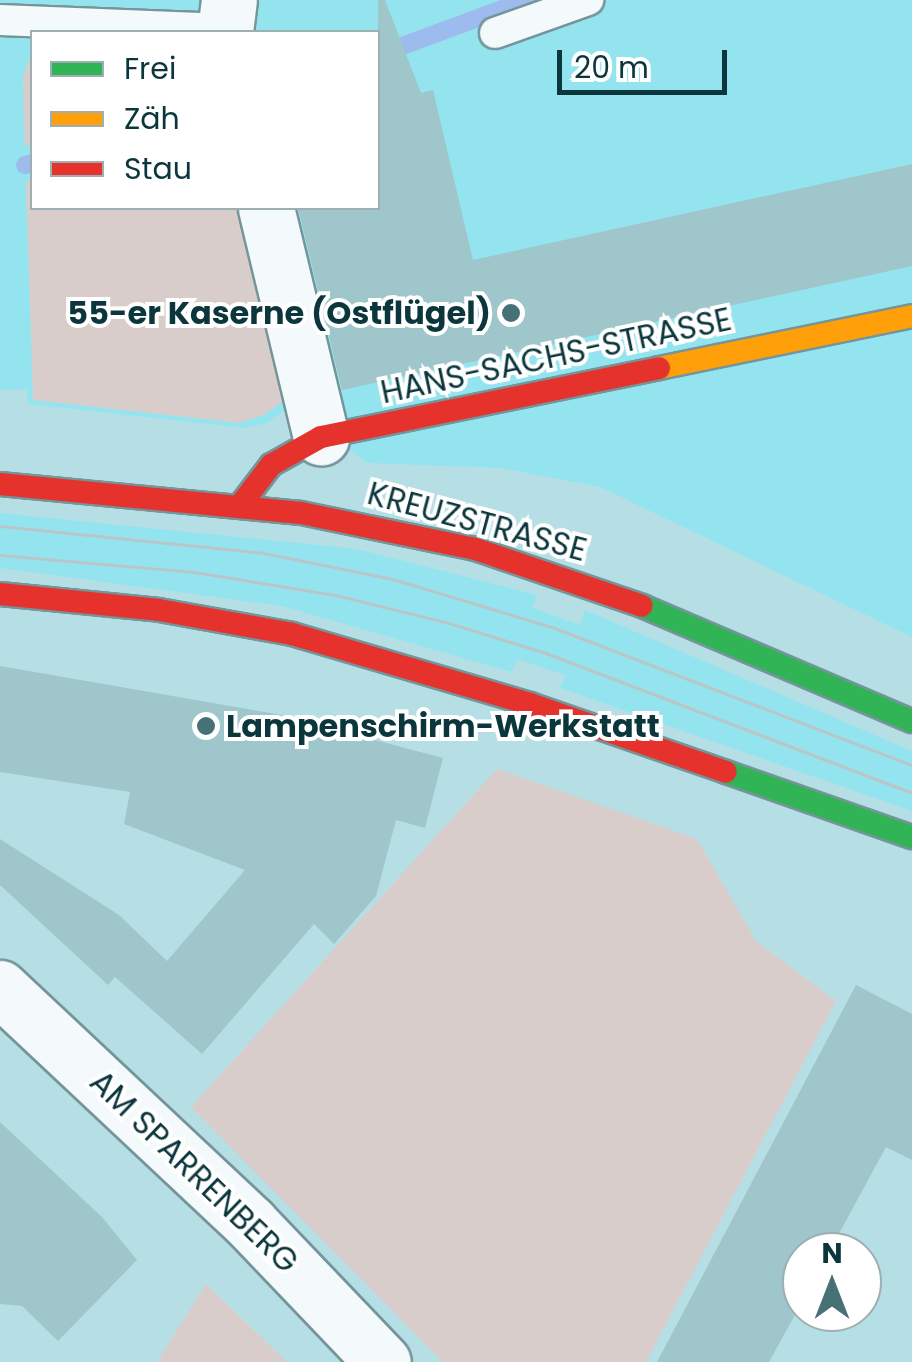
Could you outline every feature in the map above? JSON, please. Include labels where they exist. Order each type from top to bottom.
[{"type":"main road","name":"HANS-SACHS-STRASSE","points":[[239,506],[271,465],[321,437],[912,316]]},
{"type":"main road","name":"KREUZSTRASSE","points":[[0,484],[239,506],[416,534],[570,579],[688,622],[912,721]]},
{"type":"main road","points":[[0,594],[158,610],[292,634],[530,704],[912,837]]},
{"type":"street","points":[[266,210],[321,437]]},
{"type":"street","name":"AM SPARRENBERG","points":[[0,988],[236,1210],[382,1362]]},
{"type":"lane","points":[[496,33],[588,0]]},
{"type":"lane","points":[[0,20],[226,21]]},
{"type":"shaded area","points":[[0,0],[912,0],[912,637],[600,487],[501,468],[367,463],[292,405],[267,423],[245,428],[28,404],[27,389],[0,390]]},
{"type":"shaded area","points":[[30,57],[30,145],[25,146],[23,78]]},
{"type":"shaded area","points":[[30,180],[30,210],[244,210],[291,395],[264,415],[239,423],[33,400],[26,181]]},
{"type":"shaded area","points":[[0,513],[357,549],[537,595],[533,608],[580,625],[585,610],[912,751],[912,811],[560,688],[565,675],[517,659],[512,672],[282,606],[0,568]]},
{"type":"shaded area","points":[[497,769],[697,839],[756,941],[836,1001],[646,1362],[443,1362],[191,1107]]},
{"type":"shaded area","points":[[206,1284],[287,1362],[157,1362]]},
{"type":"building","name":"55-er Kaserne (Ostflügel)","points":[[378,0],[385,0],[421,93],[433,90],[473,260],[912,164],[912,266],[342,390],[298,210],[380,210]]},
{"type":"building","points":[[0,666],[276,714],[443,758],[425,828],[396,820],[376,896],[334,944],[314,924],[202,1054],[115,977],[108,985],[0,885],[0,839],[119,915],[167,961],[245,870],[124,824],[130,792],[0,772]]},
{"type":"building","points":[[856,985],[912,1014],[912,1160],[886,1147],[840,1232],[782,1232],[782,1332],[786,1332],[769,1362],[657,1362]]},
{"type":"building","points":[[0,1122],[102,1217],[137,1260],[58,1341],[22,1306],[0,1304]]},
{"type":"waterway","points":[[380,54],[527,0]]},
{"type":"waterway","points":[[25,165],[30,164]]},
{"type":"tram line","points":[[0,526],[264,553],[393,579],[555,628],[912,765]]},
{"type":"tram line","points":[[0,555],[195,572],[336,595],[449,623],[546,653],[912,793]]},
{"type":"traffic: fast","points":[[642,606],[912,721]]},
{"type":"traffic: fast","points":[[726,772],[912,837]]},
{"type":"traffic: slow","points":[[659,368],[912,316]]},
{"type":"traffic: jam","points":[[239,507],[271,465],[321,437],[659,368]]},
{"type":"traffic: jam","points":[[0,484],[301,513],[475,549],[642,606]]},
{"type":"traffic: jam","points":[[0,594],[159,610],[292,634],[530,704],[726,772]]},
{"type":"place","name":"55-er Kaserne (Ostflügel)","points":[[511,313]]},
{"type":"place","name":"Lampenschirm-Werkstatt","points":[[206,726]]}]
